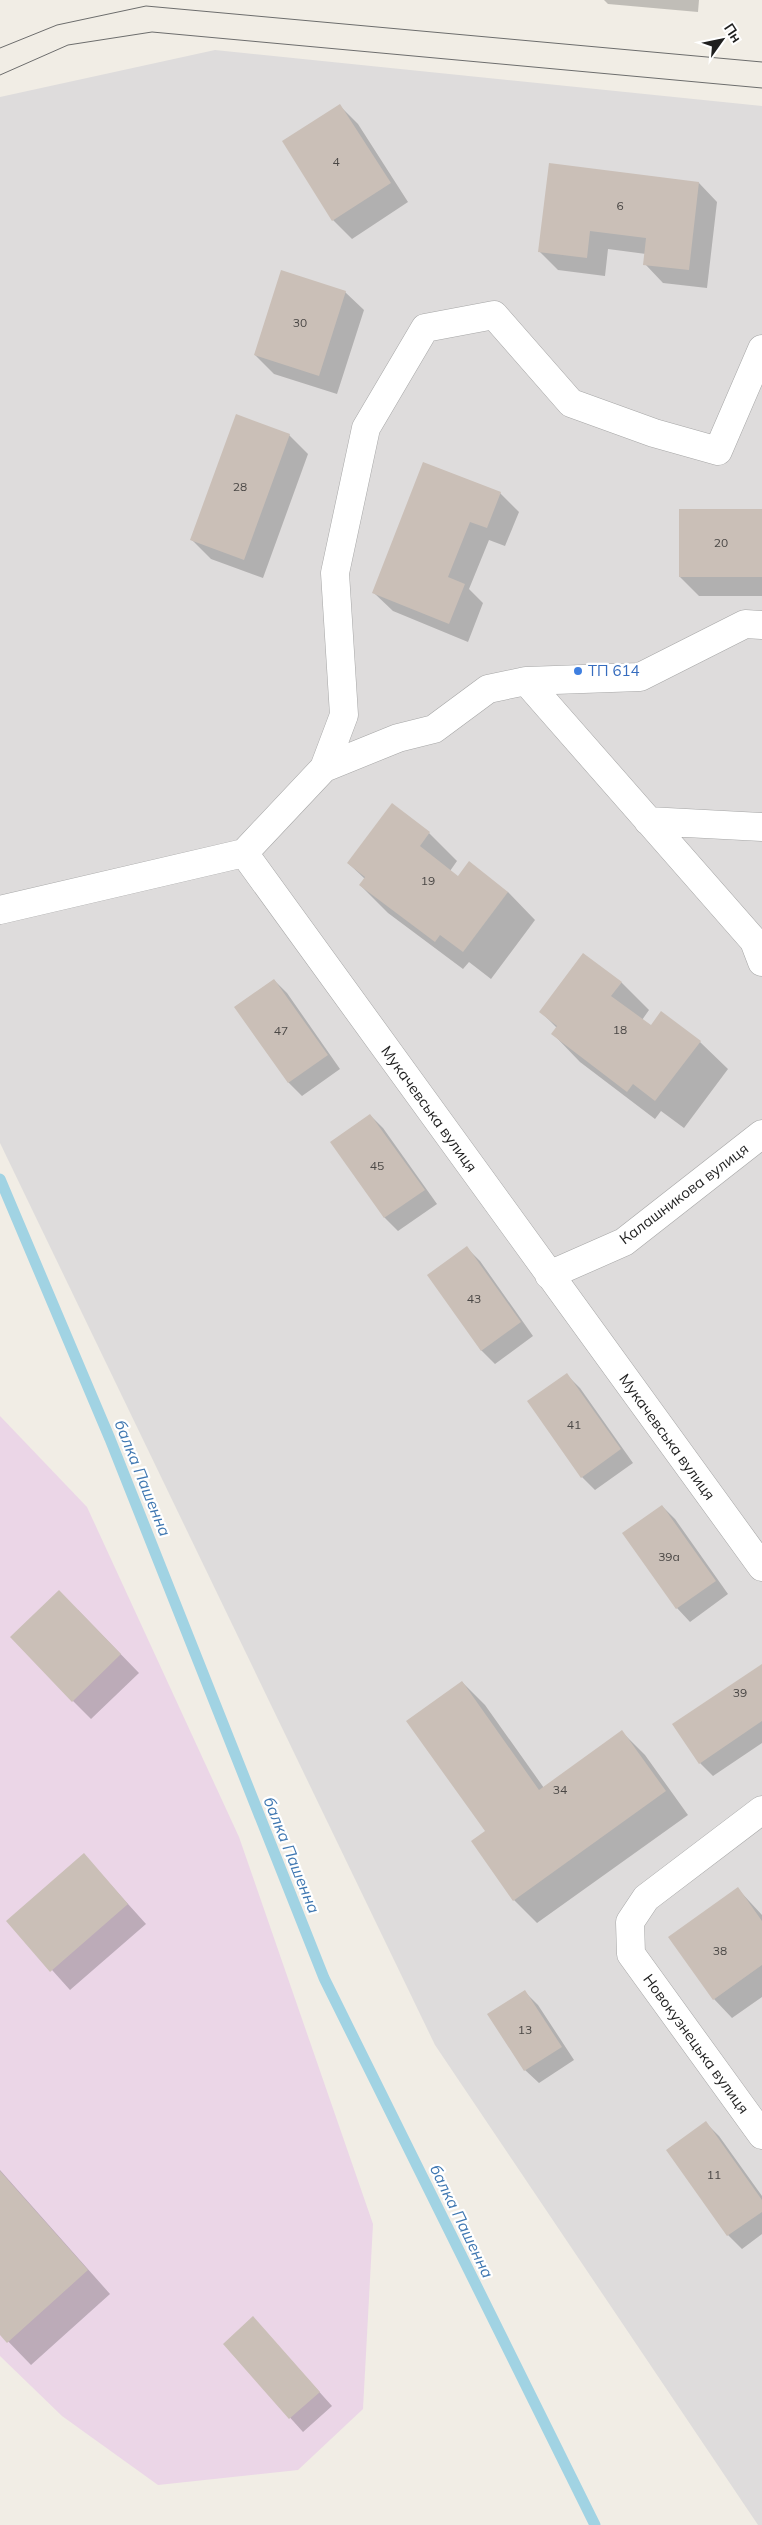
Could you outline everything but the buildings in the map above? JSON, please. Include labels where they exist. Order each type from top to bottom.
[{"type":"street","points":[[0,910],[244,853],[324,768],[344,715],[335,573],[366,428],[425,328],[494,315],[572,403],[654,433],[718,450],[762,349]]},
{"type":"street","points":[[324,768],[398,738],[434,729],[488,689],[526,681],[640,677],[745,624],[762,625]]},
{"type":"street","points":[[526,681],[754,941],[762,962]]},
{"type":"street","points":[[648,821],[762,827]]},
{"type":"street","name":"Мукачевська вулиця","points":[[244,853],[762,1568]]},
{"type":"street","name":"Калашникова вулиця","points":[[549,1275],[624,1242],[762,1134]]},
{"type":"street","name":"Новокузнецька вулиця","points":[[762,1810],[646,1898],[630,1922],[631,1954],[762,2135]]},
{"type":"shaded area","points":[[215,50],[762,106],[762,2525],[758,2525],[435,2045],[0,1143],[0,97]]},
{"type":"shaded area","points":[[0,1416],[87,1507],[239,1837],[373,2224],[363,2409],[298,2470],[158,2485],[62,2416],[0,2356]]},
{"type":"waterway","name":"балка Пашенна","points":[[0,1179],[110,1439],[324,1978],[595,2525]]},
{"type":"tram line","points":[[0,48],[57,25],[146,6],[762,62]]},
{"type":"tram line","points":[[0,75],[68,45],[152,32],[762,88]]},
{"type":"place","name":"ТП 614","points":[[578,671]]}]
